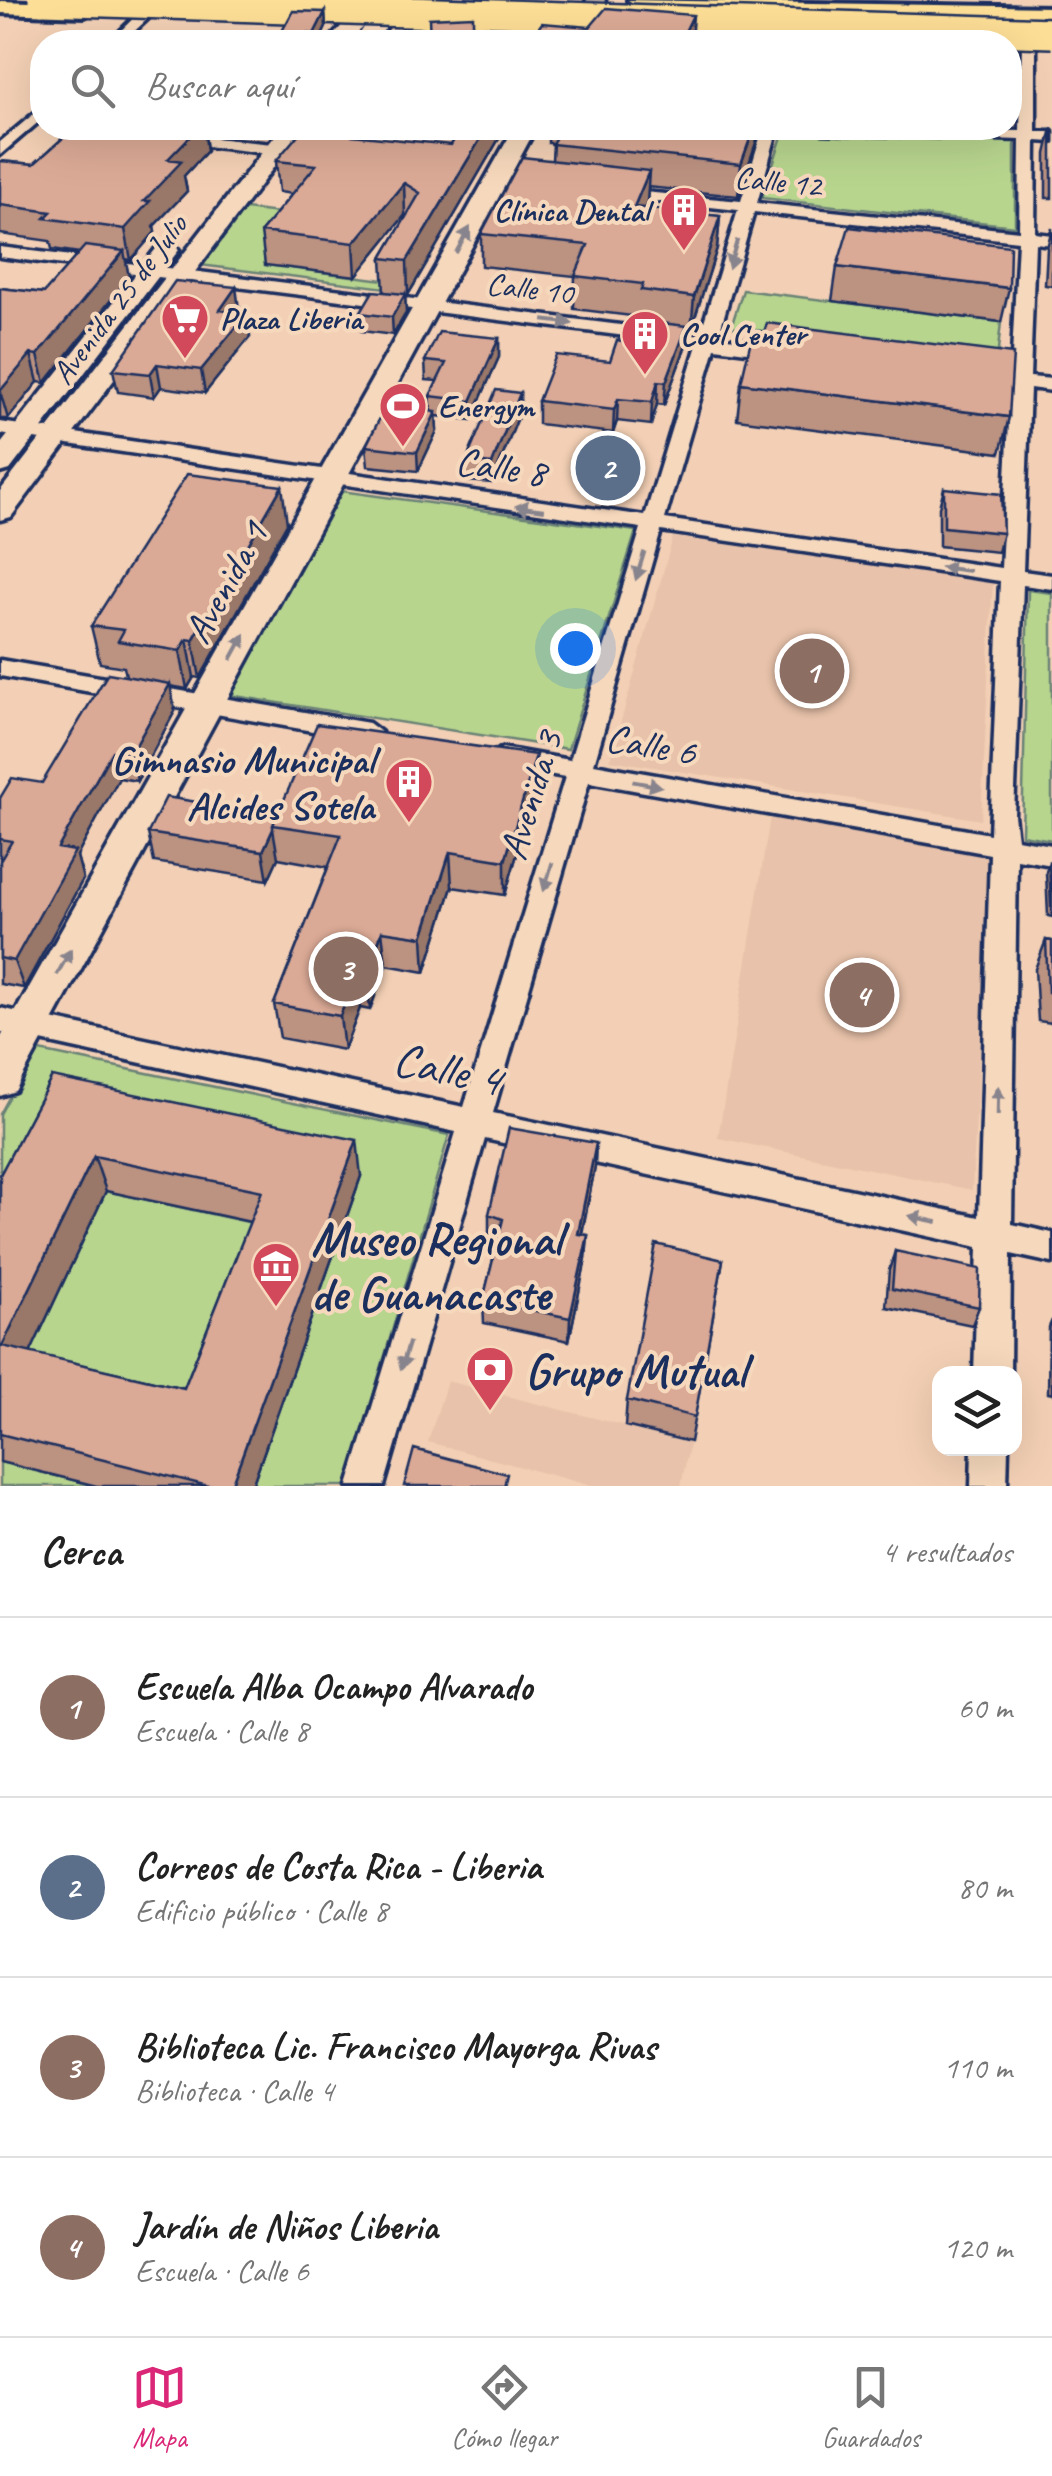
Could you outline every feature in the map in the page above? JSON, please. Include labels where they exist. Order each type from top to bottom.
[{"type":"highway","points":[[43,0],[752,30]]},
{"type":"highway","points":[[316,0],[1052,25]]},
{"type":"main road","points":[[638,0],[1052,14]]},
{"type":"main road","points":[[0,7],[374,10],[536,30]]},
{"type":"street","points":[[126,30],[145,6],[171,7],[176,0]]},
{"type":"street","points":[[579,30],[596,0]]},
{"type":"street","points":[[348,30],[374,10]]},
{"type":"street","points":[[992,1366],[1004,846],[1000,815],[1027,237],[1028,136],[1036,42]]},
{"type":"street","points":[[0,122],[30,125]]},
{"type":"street","points":[[0,150],[30,129]]},
{"type":"street","points":[[1022,136],[1052,137]]},
{"type":"street","points":[[234,140],[262,141]]},
{"type":"street","name":"Avenida 1","points":[[0,1078],[14,1023],[207,702],[426,306],[506,178],[520,140]]},
{"type":"street","name":"Avenida 3","points":[[366,1486],[767,140]]},
{"type":"street","name":"Avenida 25 de Julio","points":[[0,464],[13,430],[262,141]]},
{"type":"street","name":"Avenida 25 de Julio","points":[[0,511],[178,274],[262,141]]},
{"type":"street","name":"Calle 12","points":[[602,190],[1052,240]]},
{"type":"street","name":"Calle 10","points":[[0,252],[805,353]]},
{"type":"street","points":[[981,376],[1052,385]]},
{"type":"street","name":"Calle 8","points":[[13,430],[1052,582]]},
{"type":"street","points":[[0,668],[403,738]]},
{"type":"street","name":"Calle 6","points":[[482,753],[1052,854]]},
{"type":"street","name":"Calle 4","points":[[14,1023],[1052,1248]]},
{"type":"street","points":[[989,1486],[990,1456]]},
{"type":"shaded area","points":[[673,537],[993,581],[981,820],[610,760]]},
{"type":"shaded area","points":[[770,817],[991,851],[972,1190],[718,1138]]},
{"type":"shaded area","points":[[447,1381],[690,1442],[681,1486],[592,1486],[428,1442]]},
{"type":"green space","points":[[781,140],[1015,140],[1015,226],[762,198]]},
{"type":"green space","points":[[245,209],[304,216],[266,265],[415,284],[410,291],[200,265]]},
{"type":"green space","points":[[743,290],[1001,322],[997,360],[731,327]]},
{"type":"green space","points":[[341,491],[636,531],[568,749],[229,695]]},
{"type":"green space","points":[[1028,590],[1052,593],[1052,840],[1022,835]]},
{"type":"green space","points":[[35,1050],[449,1135],[347,1486],[252,1486],[361,1176],[65,1113],[0,1236],[0,1114]]},
{"type":"green space","points":[[106,1191],[270,1227],[195,1421],[18,1379]]},
{"type":"green space","points":[[0,1462],[97,1486],[0,1486]]},
{"type":"building","points":[[606,8],[693,15],[686,30],[537,30],[542,23],[590,27]]},
{"type":"building","points":[[293,11],[325,12],[316,30],[283,30]]},
{"type":"building","points":[[473,16],[473,30],[430,30],[429,18]]},
{"type":"building","points":[[485,26],[509,27],[508,30],[484,30]]},
{"type":"building","points":[[61,140],[186,140],[168,159],[182,161],[144,201],[150,201],[125,229],[45,218],[51,212],[0,205],[0,161],[34,164]]},
{"type":"building","points":[[294,140],[401,140],[451,145],[454,140],[480,140],[407,261],[382,258],[420,193],[404,183],[354,243],[261,232],[316,165],[276,161]]},
{"type":"building","points":[[554,140],[750,140],[741,164],[552,144]]},
{"type":"building","points":[[522,157],[649,171],[634,207],[720,216],[694,297],[641,290],[643,284],[575,276],[588,245],[481,234]]},
{"type":"building","points":[[849,227],[1010,246],[1009,288],[837,267]]},
{"type":"building","points":[[85,246],[124,251],[38,355],[31,354],[0,391],[0,288],[44,293]]},
{"type":"building","points":[[175,281],[236,287],[220,310],[247,314],[201,370],[157,364],[150,374],[113,370]]},
{"type":"building","points":[[373,291],[405,294],[392,317],[360,313]]},
{"type":"building","points":[[635,320],[687,326],[666,382],[658,381],[652,402],[618,399],[614,410],[538,401],[556,355],[610,361],[617,340],[628,342]]},
{"type":"building","points":[[767,323],[1013,354],[1009,417],[741,383],[753,331],[764,332]]},
{"type":"building","points":[[439,332],[499,338],[471,401],[430,396],[446,363],[425,361]]},
{"type":"building","points":[[496,390],[520,393],[492,464],[466,461]]},
{"type":"building","points":[[386,406],[436,412],[417,452],[366,446]]},
{"type":"building","points":[[187,474],[282,486],[193,640],[187,639],[180,651],[118,641],[124,630],[91,626]]},
{"type":"building","points":[[944,488],[1001,494],[1003,533],[944,527]]},
{"type":"building","points":[[108,673],[170,684],[131,754],[112,751],[58,848],[75,851],[14,961],[0,958],[0,861],[12,841],[0,839],[0,798],[12,778],[42,783]]},
{"type":"building","points":[[317,724],[536,755],[505,861],[450,852],[423,937],[382,931],[367,975],[356,973],[340,1016],[274,1004],[341,835],[273,825]]},
{"type":"building","points":[[166,797],[277,815],[263,851],[148,833]]},
{"type":"building","points":[[1049,862],[1052,863],[1052,906],[1051,906]]},
{"type":"building","points":[[1046,940],[1052,941],[1052,992],[1048,992]]},
{"type":"building","name":"Museo Regional de Guanacaste","points":[[52,1077],[357,1140],[231,1486],[208,1486],[0,1434],[0,1175]],"holes":[[[94,1156],[262,1191],[184,1388],[2,1346]]]},
{"type":"building","points":[[509,1128],[596,1143],[578,1234],[588,1235],[570,1318],[483,1300],[503,1219],[489,1214]]},
{"type":"building","points":[[656,1244],[723,1260],[695,1417],[627,1400]]},
{"type":"building","points":[[895,1251],[980,1269],[979,1307],[892,1289]]},
{"type":"building","points":[[414,1449],[507,1474],[504,1486],[404,1486]]},
{"type":"place","name":"Clínica Dental","points":[[684,252]]},
{"type":"place","name":"Plaza Liberia","points":[[185,360]]},
{"type":"place","name":"Cool Center","points":[[645,376]]},
{"type":"place","name":"Energym","points":[[403,448]]},
{"type":"place","name":"Correos de Costa Rica - Liberia","points":[[608,468]]},
{"type":"place","name":"Escuela Alba Ocampo Alvarado","points":[[812,671]]},
{"type":"place","name":"Gimnasio Municipal Alcides Sotela","points":[[409,824]]},
{"type":"place","name":"Biblioteca Lic. Francisco Mayorga Rivas","points":[[346,969]]},
{"type":"place","name":"Jardín de Niños Liberia","points":[[862,995]]},
{"type":"place","name":"Museo Regional de Guanacaste","points":[[276,1308]]},
{"type":"place","name":"Grupo Mutual","points":[[490,1412]]}]
